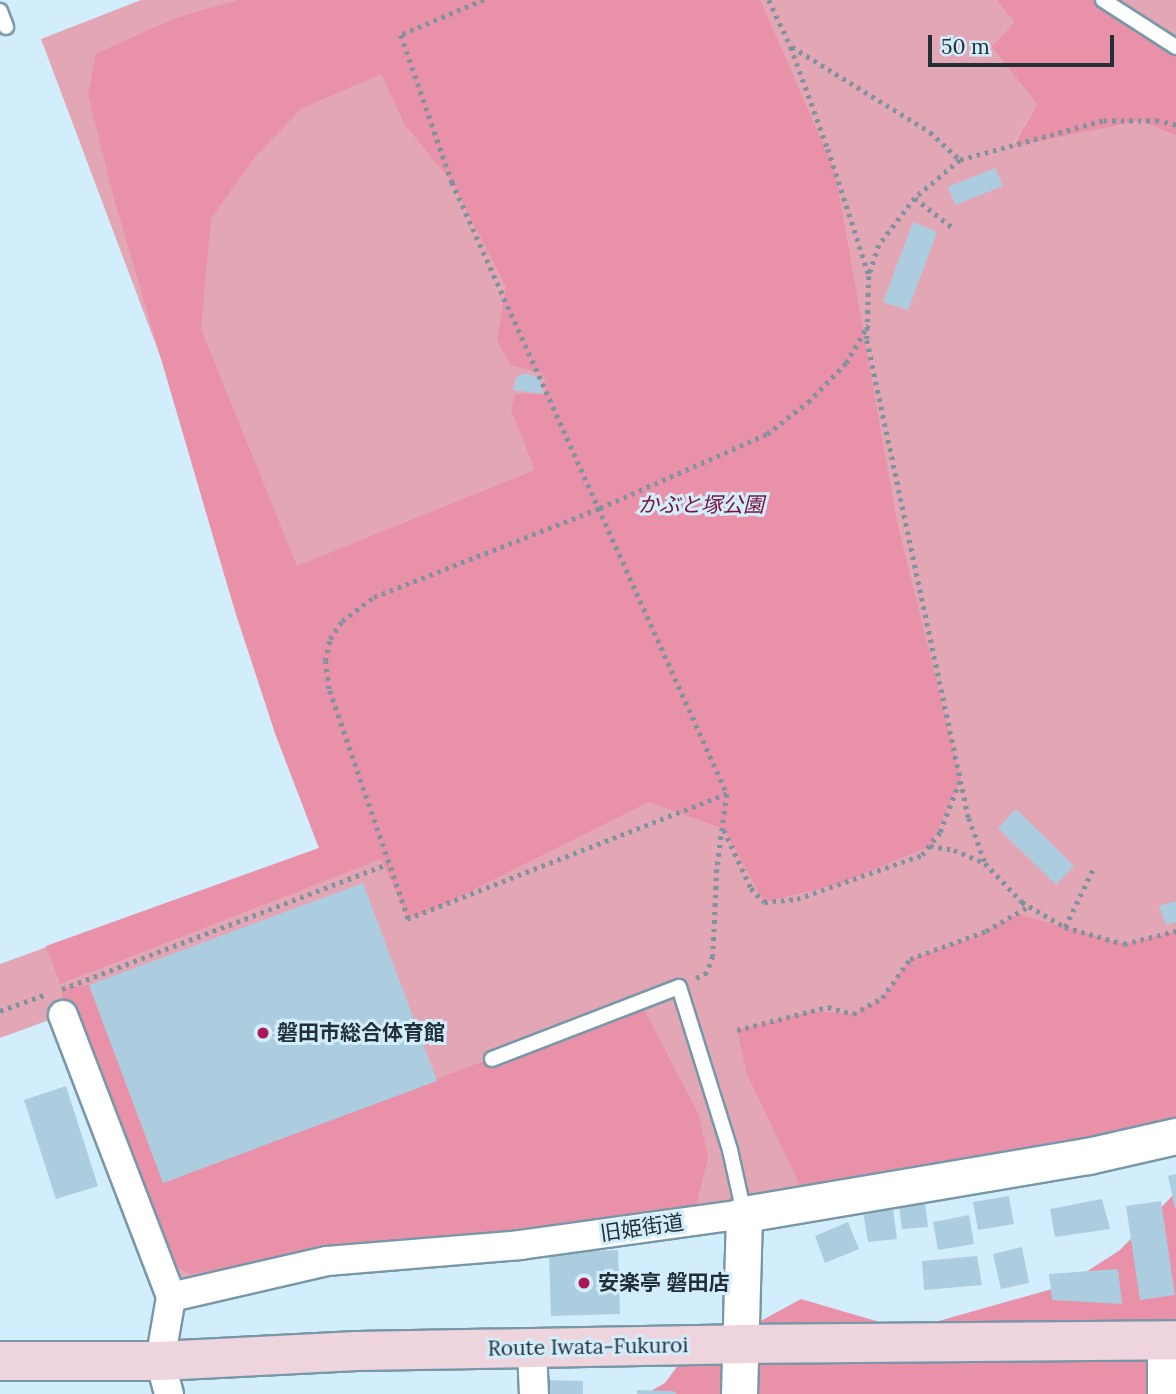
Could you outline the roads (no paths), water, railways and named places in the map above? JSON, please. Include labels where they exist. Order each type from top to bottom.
[{"type":"main road","name":"Route Iwata-Fukuroi","points":[[0,1361],[165,1378],[357,1351],[739,1343],[1170,1340]]},
{"type":"street","points":[[63,1015],[171,1297],[165,1378]]},
{"type":"street","name":"旧姫街道","points":[[171,1297],[327,1261],[520,1245],[744,1214],[1088,1156],[1176,1136]]},
{"type":"street","points":[[739,1394],[744,1214]]},
{"type":"street","points":[[1165,1394],[1170,1340]]},
{"type":"street","points":[[532,1349],[534,1394]]},
{"type":"lane","points":[[1103,0],[1176,47]]},
{"type":"lane","points":[[0,11],[6,27]]},
{"type":"lane","points":[[492,1059],[679,987],[730,1150],[744,1214]]},
{"type":"place","name":"磐田市総合体育館","points":[[263,1033]]},
{"type":"place","name":"安楽亭 磐田店","points":[[584,1283]]},
{"type":"park label","name":"かぶと塚公園","points":[[701,505]]}]
